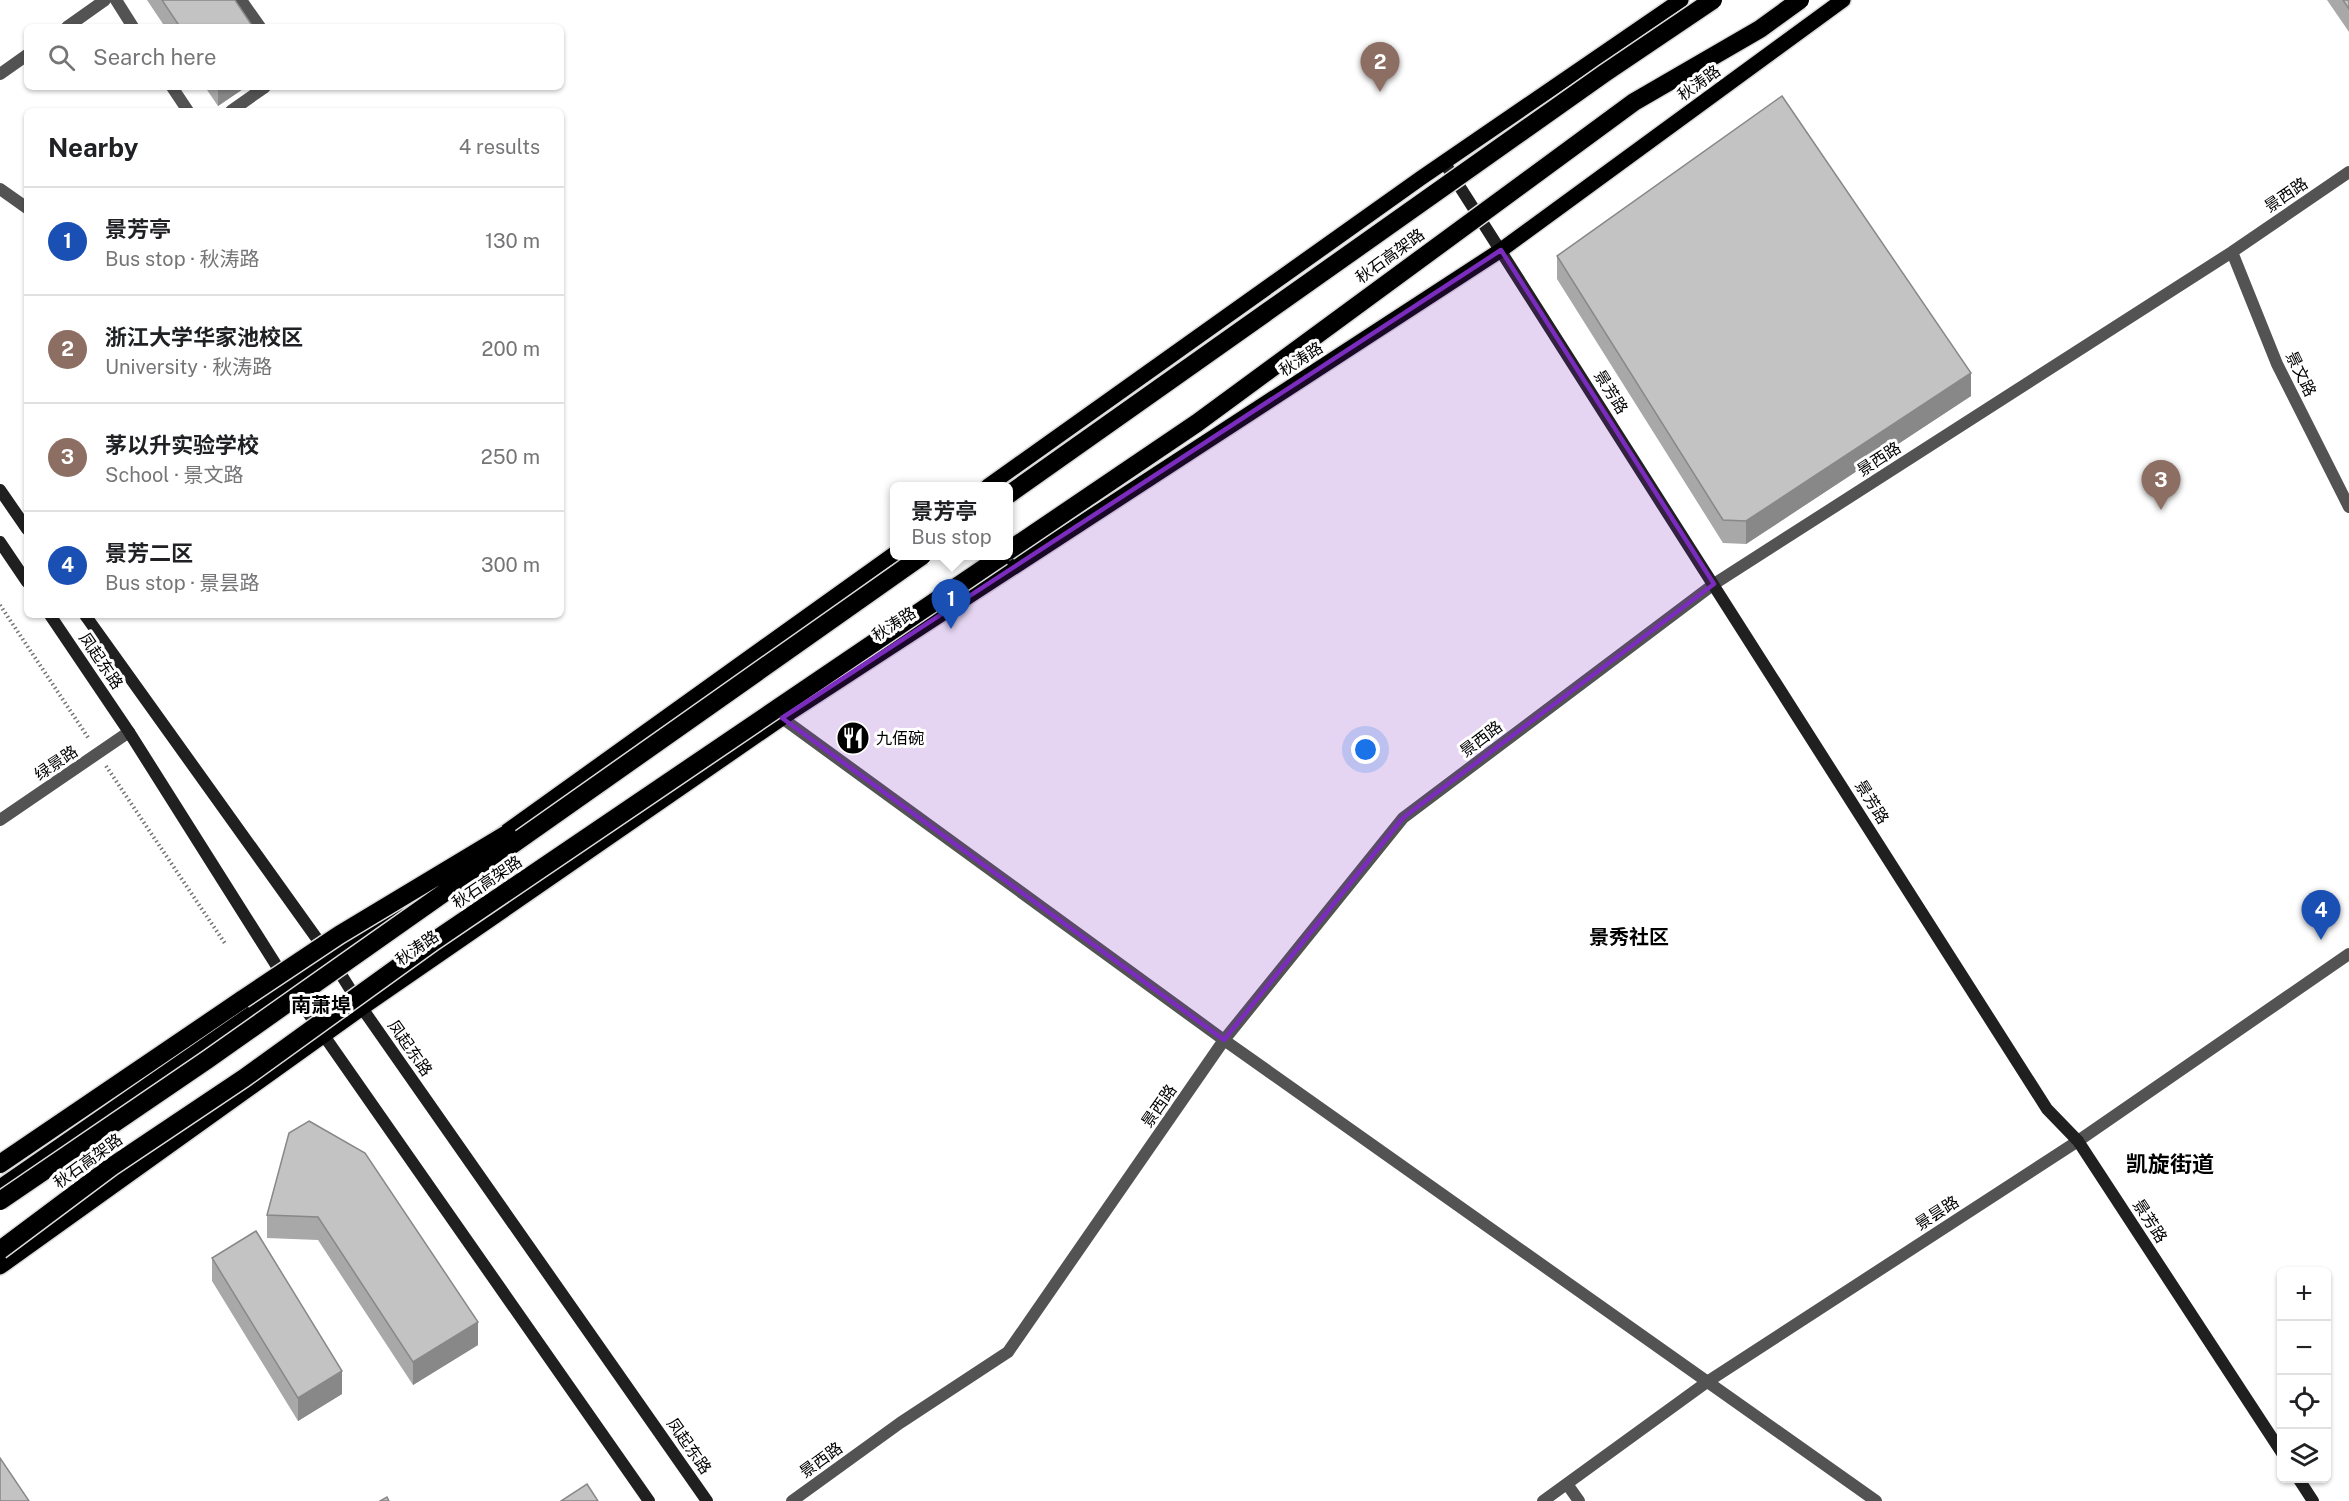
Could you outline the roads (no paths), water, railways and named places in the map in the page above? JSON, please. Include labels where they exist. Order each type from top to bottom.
[{"type":"highway","name":"秋石高架路","points":[[1013,491],[1605,73],[1713,0]]},
{"type":"highway","name":"秋石高架路","points":[[1013,548],[1197,423],[1634,102],[1760,29],[1800,0]]},
{"type":"highway","name":"秋石高架路","points":[[0,1201],[207,1060],[915,560]]},
{"type":"highway","name":"秋石高架路","points":[[0,1251],[111,1167],[244,1078],[434,941],[995,560]]},
{"type":"highway","points":[[0,1164],[339,935],[625,764]]},
{"type":"main road","points":[[994,482],[1444,162],[1681,0]]},
{"type":"main road","name":"秋涛路","points":[[0,1267],[362,1008],[782,718],[1501,250],[1843,0]]},
{"type":"main road","name":"景芳路","points":[[1444,162],[2047,1109],[2079,1142],[2277,1445]]},
{"type":"main road","points":[[0,490],[24,525]]},
{"type":"main road","points":[[0,542],[24,578]]},
{"type":"main road","points":[[0,1186],[290,987],[890,557]]},
{"type":"main road","name":"凤起东路","points":[[52,618],[129,732],[290,987],[649,1501]]},
{"type":"main road","name":"凤起东路","points":[[87,618],[330,957],[362,1008],[707,1501]]},
{"type":"main road","points":[[2301,1483],[2313,1501]]},
{"type":"street","points":[[71,24],[105,0]]},
{"type":"street","points":[[116,0],[131,24]]},
{"type":"street","points":[[242,0],[258,24]]},
{"type":"street","points":[[0,74],[24,57]]},
{"type":"street","points":[[174,90],[186,108]]},
{"type":"street","points":[[235,108],[261,90]]},
{"type":"street","name":"景西路","points":[[792,1501],[900,1423],[1008,1352],[1224,1041],[1403,818],[1714,584],[2232,252],[2349,172]]},
{"type":"street","points":[[0,189],[24,206]]},
{"type":"street","name":"景文路","points":[[2232,252],[2277,364],[2349,507]]},
{"type":"street","points":[[782,718],[1224,1041],[1876,1501]]},
{"type":"street","name":"绿景路","points":[[0,820],[129,732]]},
{"type":"street","name":"景昙路","points":[[1543,1501],[1707,1382],[2079,1142],[2349,954]]},
{"type":"street","points":[[1567,1484],[1579,1501]]},
{"type":"place","name":"浙江大学华家池校区","points":[[1380,92]]},
{"type":"place","name":"茅以升实验学校","points":[[2161,510]]},
{"type":"place","name":"景芳亭","points":[[951,629]]},
{"type":"place","name":"九佰碗","points":[[853,738]]},
{"type":"place","name":"景芳二区","points":[[2321,940]]},
{"type":"district","name":"景秀社区","points":[[1629,937]]},
{"type":"district","name":"南萧埠","points":[[321,1005]]},
{"type":"district","name":"凯旋街道","points":[[2170,1164]]}]
